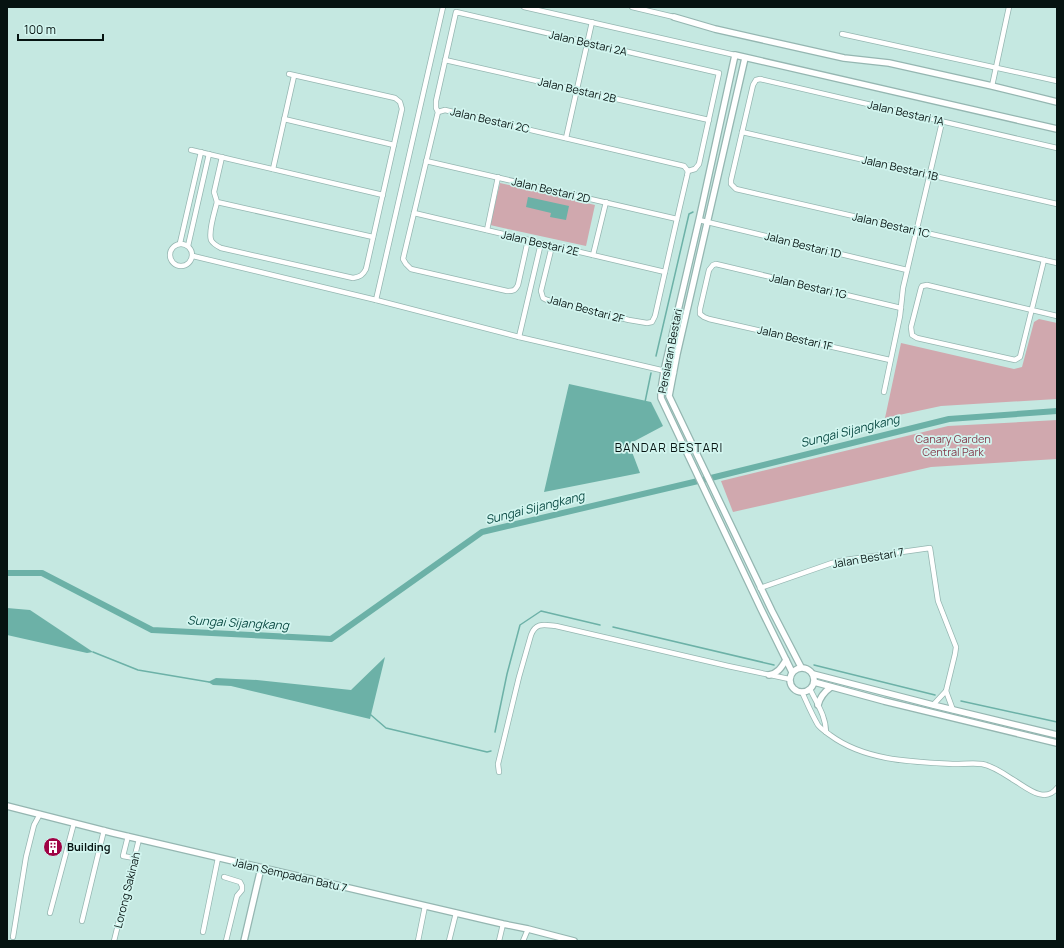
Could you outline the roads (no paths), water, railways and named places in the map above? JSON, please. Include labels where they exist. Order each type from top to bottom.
[{"type":"street","points":[[376,300],[443,7]]},
{"type":"street","points":[[524,7],[1057,129]]},
{"type":"street","points":[[632,7],[716,29],[794,47],[844,58],[889,63],[1057,102]]},
{"type":"street","points":[[992,86],[1009,7]]},
{"type":"street","name":"Jalan Bestari 2A","points":[[445,60],[456,12],[719,73],[708,120]]},
{"type":"street","points":[[566,138],[592,22]]},
{"type":"street","points":[[842,34],[933,55],[996,67],[1057,82]]},
{"type":"street","name":"Persiaran Bestari","points":[[735,55],[664,371],[661,398],[792,672]]},
{"type":"street","name":"Persiaran Bestari","points":[[745,58],[669,396],[760,588],[801,667]]},
{"type":"street","points":[[438,112],[436,102],[445,60]]},
{"type":"street","name":"Jalan Bestari 2B","points":[[445,60],[708,120]]},
{"type":"street","points":[[222,157],[214,192],[217,202],[210,233],[212,240],[216,245],[229,250],[353,278],[358,277],[363,274],[366,269],[402,109],[400,102],[395,98],[292,75],[273,169]]},
{"type":"street","name":"Jalan Bestari 1A","points":[[742,132],[752,85],[756,80],[760,79],[1057,148]]},
{"type":"street","name":"Jalan Bestari 2C","points":[[528,240],[518,285],[513,291],[507,291],[411,269],[406,264],[403,259],[438,112],[445,110],[566,138],[684,166],[688,171]]},
{"type":"street","points":[[284,119],[394,145]]},
{"type":"street","points":[[665,272],[688,171],[695,169],[699,164],[708,120]]},
{"type":"street","points":[[884,392],[899,323],[903,288],[942,122]]},
{"type":"street","name":"Jalan Bestari 1B","points":[[742,132],[1057,204]]},
{"type":"street","name":"Jalan Bestari 1C","points":[[742,132],[731,180],[731,184],[736,189],[1057,263]]},
{"type":"street","points":[[191,150],[383,195]]},
{"type":"street","points":[[180,243],[201,152]]},
{"type":"street","points":[[188,246],[209,154]]},
{"type":"street","name":"Jalan Bestari 2D","points":[[426,161],[677,219]]},
{"type":"street","points":[[487,230],[498,178]]},
{"type":"street","points":[[217,202],[373,238]]},
{"type":"street","points":[[593,255],[606,202]]},
{"type":"street","name":"Jalan Bestari 2E","points":[[414,213],[665,272]]},
{"type":"street","name":"Jalan Bestari 1D","points":[[699,220],[907,270]]},
{"type":"street","points":[[180,243],[188,246],[192,250],[193,256],[191,261],[183,266],[178,266],[170,259],[171,249],[180,243]]},
{"type":"street","points":[[520,337],[541,243]]},
{"type":"street","name":"Jalan Bestari 2F","points":[[552,246],[541,291],[543,298],[547,300],[647,323],[652,322],[655,316],[665,272]]},
{"type":"street","points":[[193,256],[376,300],[520,337],[674,373]]},
{"type":"street","points":[[1044,260],[1032,310],[1020,356],[1015,360],[917,338],[912,335],[911,331],[920,288],[927,285],[1032,310],[1057,316]]},
{"type":"street","name":"Jalan Bestari 1G","points":[[700,314],[700,308],[709,270],[713,264],[901,308]]},
{"type":"street","name":"Jalan Bestari 1F","points":[[700,314],[708,319],[890,360]]},
{"type":"street","name":"Jalan Bestari 7","points":[[760,588],[832,563],[930,548],[938,601],[956,647],[946,691]]},
{"type":"street","points":[[499,772],[498,764],[519,677],[533,630],[540,625],[556,626],[789,679]]},
{"type":"street","points":[[769,675],[780,670],[786,660]]},
{"type":"street","points":[[813,674],[814,682],[810,689],[802,692],[794,690],[790,684],[789,679],[792,672],[801,667],[808,669],[813,674],[932,705],[1057,735]]},
{"type":"street","points":[[814,682],[884,701],[1057,743]]},
{"type":"street","points":[[818,705],[823,694],[831,687]]},
{"type":"street","points":[[810,689],[825,721],[826,732]]},
{"type":"street","points":[[932,705],[946,691],[953,710]]},
{"type":"street","points":[[802,692],[818,725],[839,742],[870,754],[901,760],[981,764],[1000,771],[1036,794],[1045,795],[1054,792],[1057,788]]},
{"type":"street","name":"Jalan Sempadan Batu 7","points":[[8,808],[40,814],[456,914],[528,929],[552,938],[573,941]]},
{"type":"street","points":[[13,937],[26,857],[34,825],[40,814]]},
{"type":"street","points":[[50,913],[74,823]]},
{"type":"street","points":[[82,921],[104,830]]},
{"type":"street","points":[[128,836],[123,856],[134,858]]},
{"type":"street","name":"Lorong Sakinah","points":[[114,941],[139,839]]},
{"type":"street","points":[[203,932],[218,858]]},
{"type":"street","points":[[244,941],[261,868]]},
{"type":"street","points":[[224,878],[240,882],[242,886],[242,890],[237,896],[226,941]]},
{"type":"street","points":[[418,941],[425,906]]},
{"type":"street","points":[[448,941],[456,914]]},
{"type":"street","points":[[499,941],[503,924]]},
{"type":"street","points":[[523,941],[528,929]]},
{"type":"water","points":[[528,197],[569,206],[566,220],[550,217],[551,213],[526,207]]},
{"type":"water","points":[[569,384],[651,402],[663,426],[629,444],[640,473],[544,492]]},
{"type":"water","points":[[7,608],[30,610],[93,652],[87,653],[7,635]]},
{"type":"water","points":[[385,657],[370,719],[231,686],[213,685],[208,682],[216,678],[257,680],[351,690]]},
{"type":"waterway","points":[[656,356],[689,214],[693,212]]},
{"type":"waterway","points":[[645,402],[651,373]]},
{"type":"waterway","name":"Sungai Sijangkang","points":[[7,573],[42,573],[152,630],[331,639],[482,532],[715,477],[949,419],[1057,411]]},
{"type":"waterway","points":[[495,732],[507,674],[520,625],[541,611],[600,625]]},
{"type":"waterway","points":[[613,627],[774,665]]},
{"type":"waterway","points":[[93,652],[138,670],[209,682]]},
{"type":"waterway","points":[[814,665],[935,695]]},
{"type":"waterway","points":[[961,701],[1057,722]]},
{"type":"waterway","points":[[369,714],[386,728],[487,752],[491,751]]},
{"type":"place","name":"Building","points":[[53,847]]},
{"type":"district","name":"BANDAR BESTARI","points":[[669,448]]},
{"type":"park label","name":"Canary Garden Central Park","points":[[953,445]]}]
